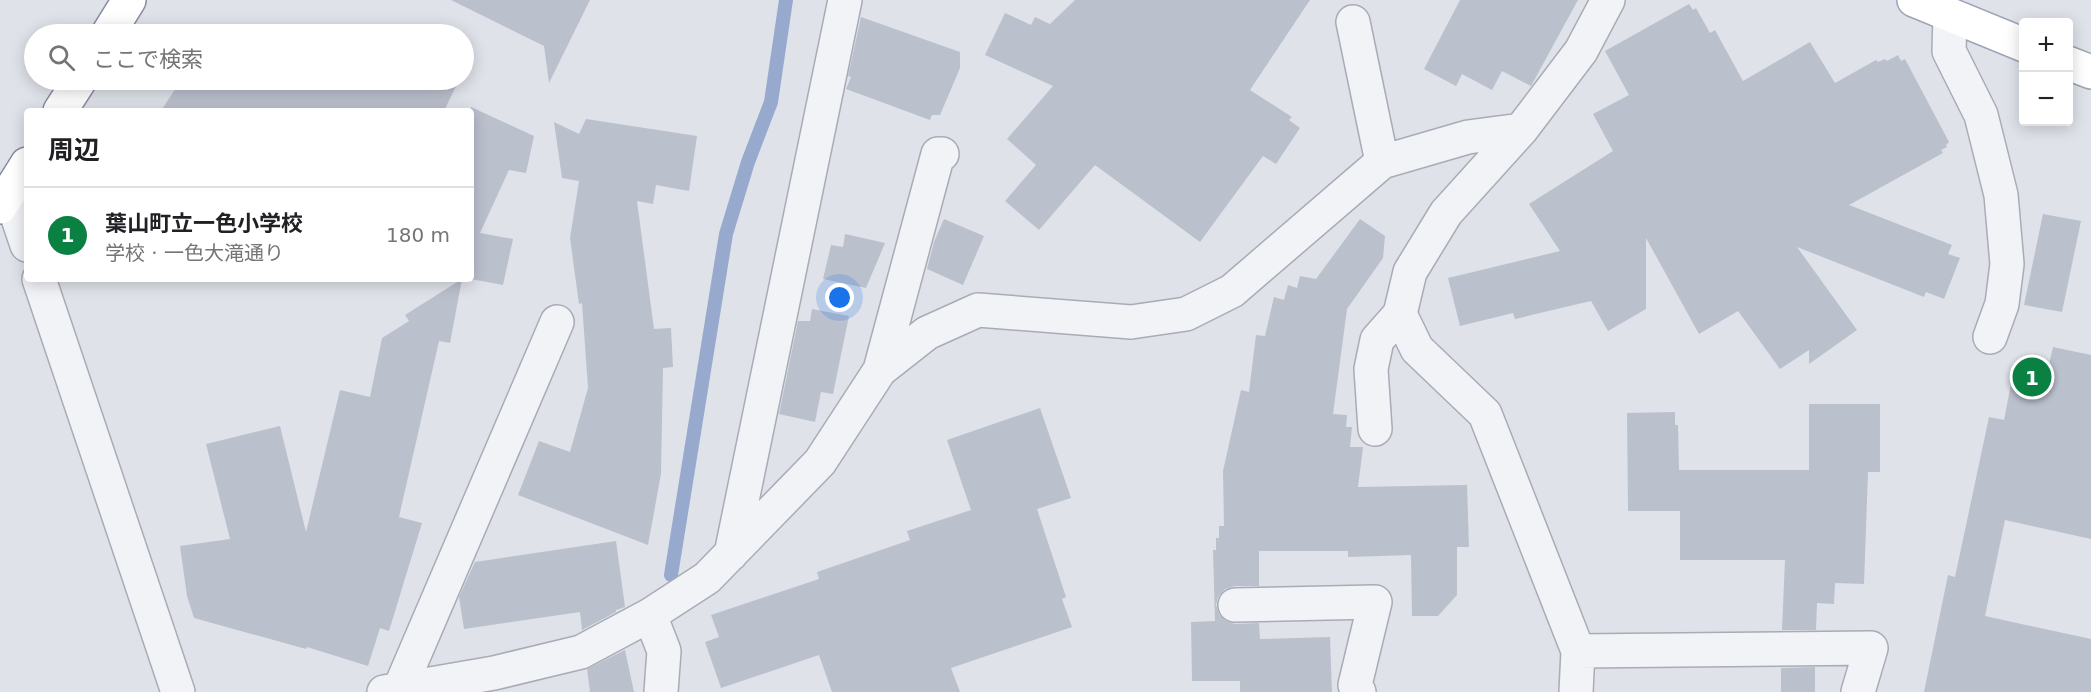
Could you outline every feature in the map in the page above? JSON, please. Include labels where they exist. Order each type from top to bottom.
[{"type":"main road","points":[[114,24],[129,0]]},
{"type":"main road","points":[[1914,0],[2019,43]]},
{"type":"main road","points":[[2073,65],[2091,72]]},
{"type":"main road","points":[[62,108],[74,90]]},
{"type":"main road","points":[[5,199],[24,169]]},
{"type":"street","points":[[731,554],[845,0]]},
{"type":"street","points":[[1375,429],[1371,369],[1377,340],[1400,314],[1410,272],[1446,213],[1521,130],[1581,51],[1608,0]]},
{"type":"street","points":[[1950,15],[1949,51],[1981,115],[2001,195],[2007,264],[2002,304],[1990,337]]},
{"type":"street","points":[[1353,22],[1382,162]]},
{"type":"street","points":[[880,370],[927,333],[978,310],[1131,322],[1186,314],[1232,291],[1382,162],[1468,137],[1521,130]]},
{"type":"street","points":[[557,322],[392,690],[496,683],[581,652],[650,615],[707,578],[820,462],[880,370],[938,154],[942,154]]},
{"type":"street","points":[[5,199],[24,238]]},
{"type":"street","points":[[40,282],[178,692]]},
{"type":"street","points":[[1400,314],[1417,349],[1485,414],[1578,651],[1576,692]]},
{"type":"street","points":[[1235,605],[1375,602],[1355,685],[1359,692]]},
{"type":"street","points":[[650,615],[664,651],[661,692]]},
{"type":"street","points":[[1578,651],[1871,648],[1858,692]]},
{"type":"building","points":[[451,0],[590,0],[549,83],[544,46]]},
{"type":"building","points":[[1075,0],[1310,0],[1250,90],[1292,117],[1289,120],[1300,128],[1276,164],[1263,156],[1200,242],[1095,165],[1039,230],[1005,201],[1036,165],[1007,139],[1053,86],[985,55],[1005,13],[1031,25],[1035,17],[1050,24]]},
{"type":"building","points":[[1460,0],[1578,0],[1531,86],[1502,71],[1492,90],[1462,74],[1456,86],[1424,69]]},
{"type":"building","points":[[1689,4],[1693,10],[1696,8],[1710,33],[1715,30],[1743,81],[1810,42],[1835,83],[1876,60],[1878,62],[1885,59],[1887,61],[1898,55],[1901,61],[1905,59],[1949,142],[1947,147],[1941,150],[1943,153],[1849,205],[1952,245],[1948,254],[1960,258],[1944,299],[1926,292],[1924,297],[1797,247],[1857,330],[1809,364],[1809,350],[1780,369],[1738,311],[1699,334],[1646,238],[1646,309],[1608,331],[1591,301],[1515,319],[1513,313],[1460,326],[1448,278],[1560,251],[1529,204],[1613,151],[1593,114],[1629,95],[1605,51]]},
{"type":"building","points":[[861,17],[960,52],[960,68],[940,115],[932,115],[930,120],[846,89],[851,77],[848,76]]},
{"type":"building","points":[[175,90],[454,90],[445,108],[163,108]]},
{"type":"building","points":[[474,108],[534,136],[526,173],[509,170],[480,233],[513,239],[503,285],[474,280]]},
{"type":"building","points":[[586,119],[697,136],[689,191],[656,185],[653,204],[637,201],[654,329],[671,328],[673,367],[663,368],[661,474],[648,545],[518,495],[539,441],[570,452],[588,388],[582,303],[579,304],[570,238],[579,181],[562,178],[554,122],[579,134]]},
{"type":"building","points":[[2043,214],[2081,221],[2062,312],[2024,305]]},
{"type":"building","points":[[944,219],[984,236],[963,285],[927,269],[934,242]]},
{"type":"building","points":[[1360,219],[1385,236],[1383,258],[1347,309],[1333,414],[1347,415],[1346,427],[1352,427],[1350,447],[1363,447],[1358,487],[1467,485],[1469,547],[1457,547],[1457,595],[1438,616],[1412,616],[1411,555],[1348,557],[1348,551],[1259,551],[1259,586],[1235,586],[1225,589],[1218,597],[1216,605],[1219,614],[1226,621],[1235,624],[1259,623],[1260,639],[1330,637],[1332,692],[1240,692],[1240,681],[1192,681],[1191,622],[1215,621],[1213,550],[1216,550],[1216,538],[1219,538],[1219,526],[1224,526],[1223,471],[1241,390],[1249,392],[1256,335],[1265,336],[1274,297],[1284,300],[1288,285],[1297,288],[1300,276],[1316,279]]},
{"type":"building","points":[[845,234],[885,243],[866,288],[823,279],[831,245],[843,247]]},
{"type":"building","points":[[457,282],[461,282],[450,343],[439,341],[399,517],[422,523],[389,631],[380,628],[368,666],[307,647],[306,649],[194,618],[187,596],[180,546],[230,539],[206,444],[280,426],[306,532],[340,390],[370,397],[382,338],[409,321],[405,315]]},
{"type":"building","points":[[812,309],[849,316],[833,394],[821,392],[815,422],[779,414],[798,321],[810,321]]},
{"type":"building","points":[[2053,347],[2091,355],[2091,539],[2005,520],[1985,616],[2091,639],[2091,692],[1924,692],[1948,575],[1955,577],[1989,417],[2004,420],[2011,384],[2043,391]]},
{"type":"building","points":[[1809,404],[1880,404],[1880,472],[1868,472],[1864,584],[1835,583],[1834,604],[1817,603],[1816,630],[1782,630],[1785,560],[1680,560],[1680,511],[1628,511],[1627,413],[1675,412],[1675,425],[1678,425],[1679,470],[1809,470]]},
{"type":"building","points":[[1040,408],[1071,498],[1037,509],[1066,597],[1062,599],[1072,627],[951,668],[960,692],[832,692],[819,655],[721,688],[705,642],[719,637],[711,615],[819,579],[817,572],[910,540],[907,531],[971,510],[947,440]]},
{"type":"building","points":[[616,541],[625,607],[582,630],[580,612],[464,629],[459,597],[475,562]]},
{"type":"building","points":[[625,650],[634,692],[590,692],[587,669]]},
{"type":"building","points":[[1815,667],[1815,692],[1781,692],[1781,668]]},
{"type":"waterway","points":[[671,575],[726,234],[748,162],[771,102],[786,0]]},
{"type":"place","name":"葉山町立一色小学校","points":[[2032,377]]}]
